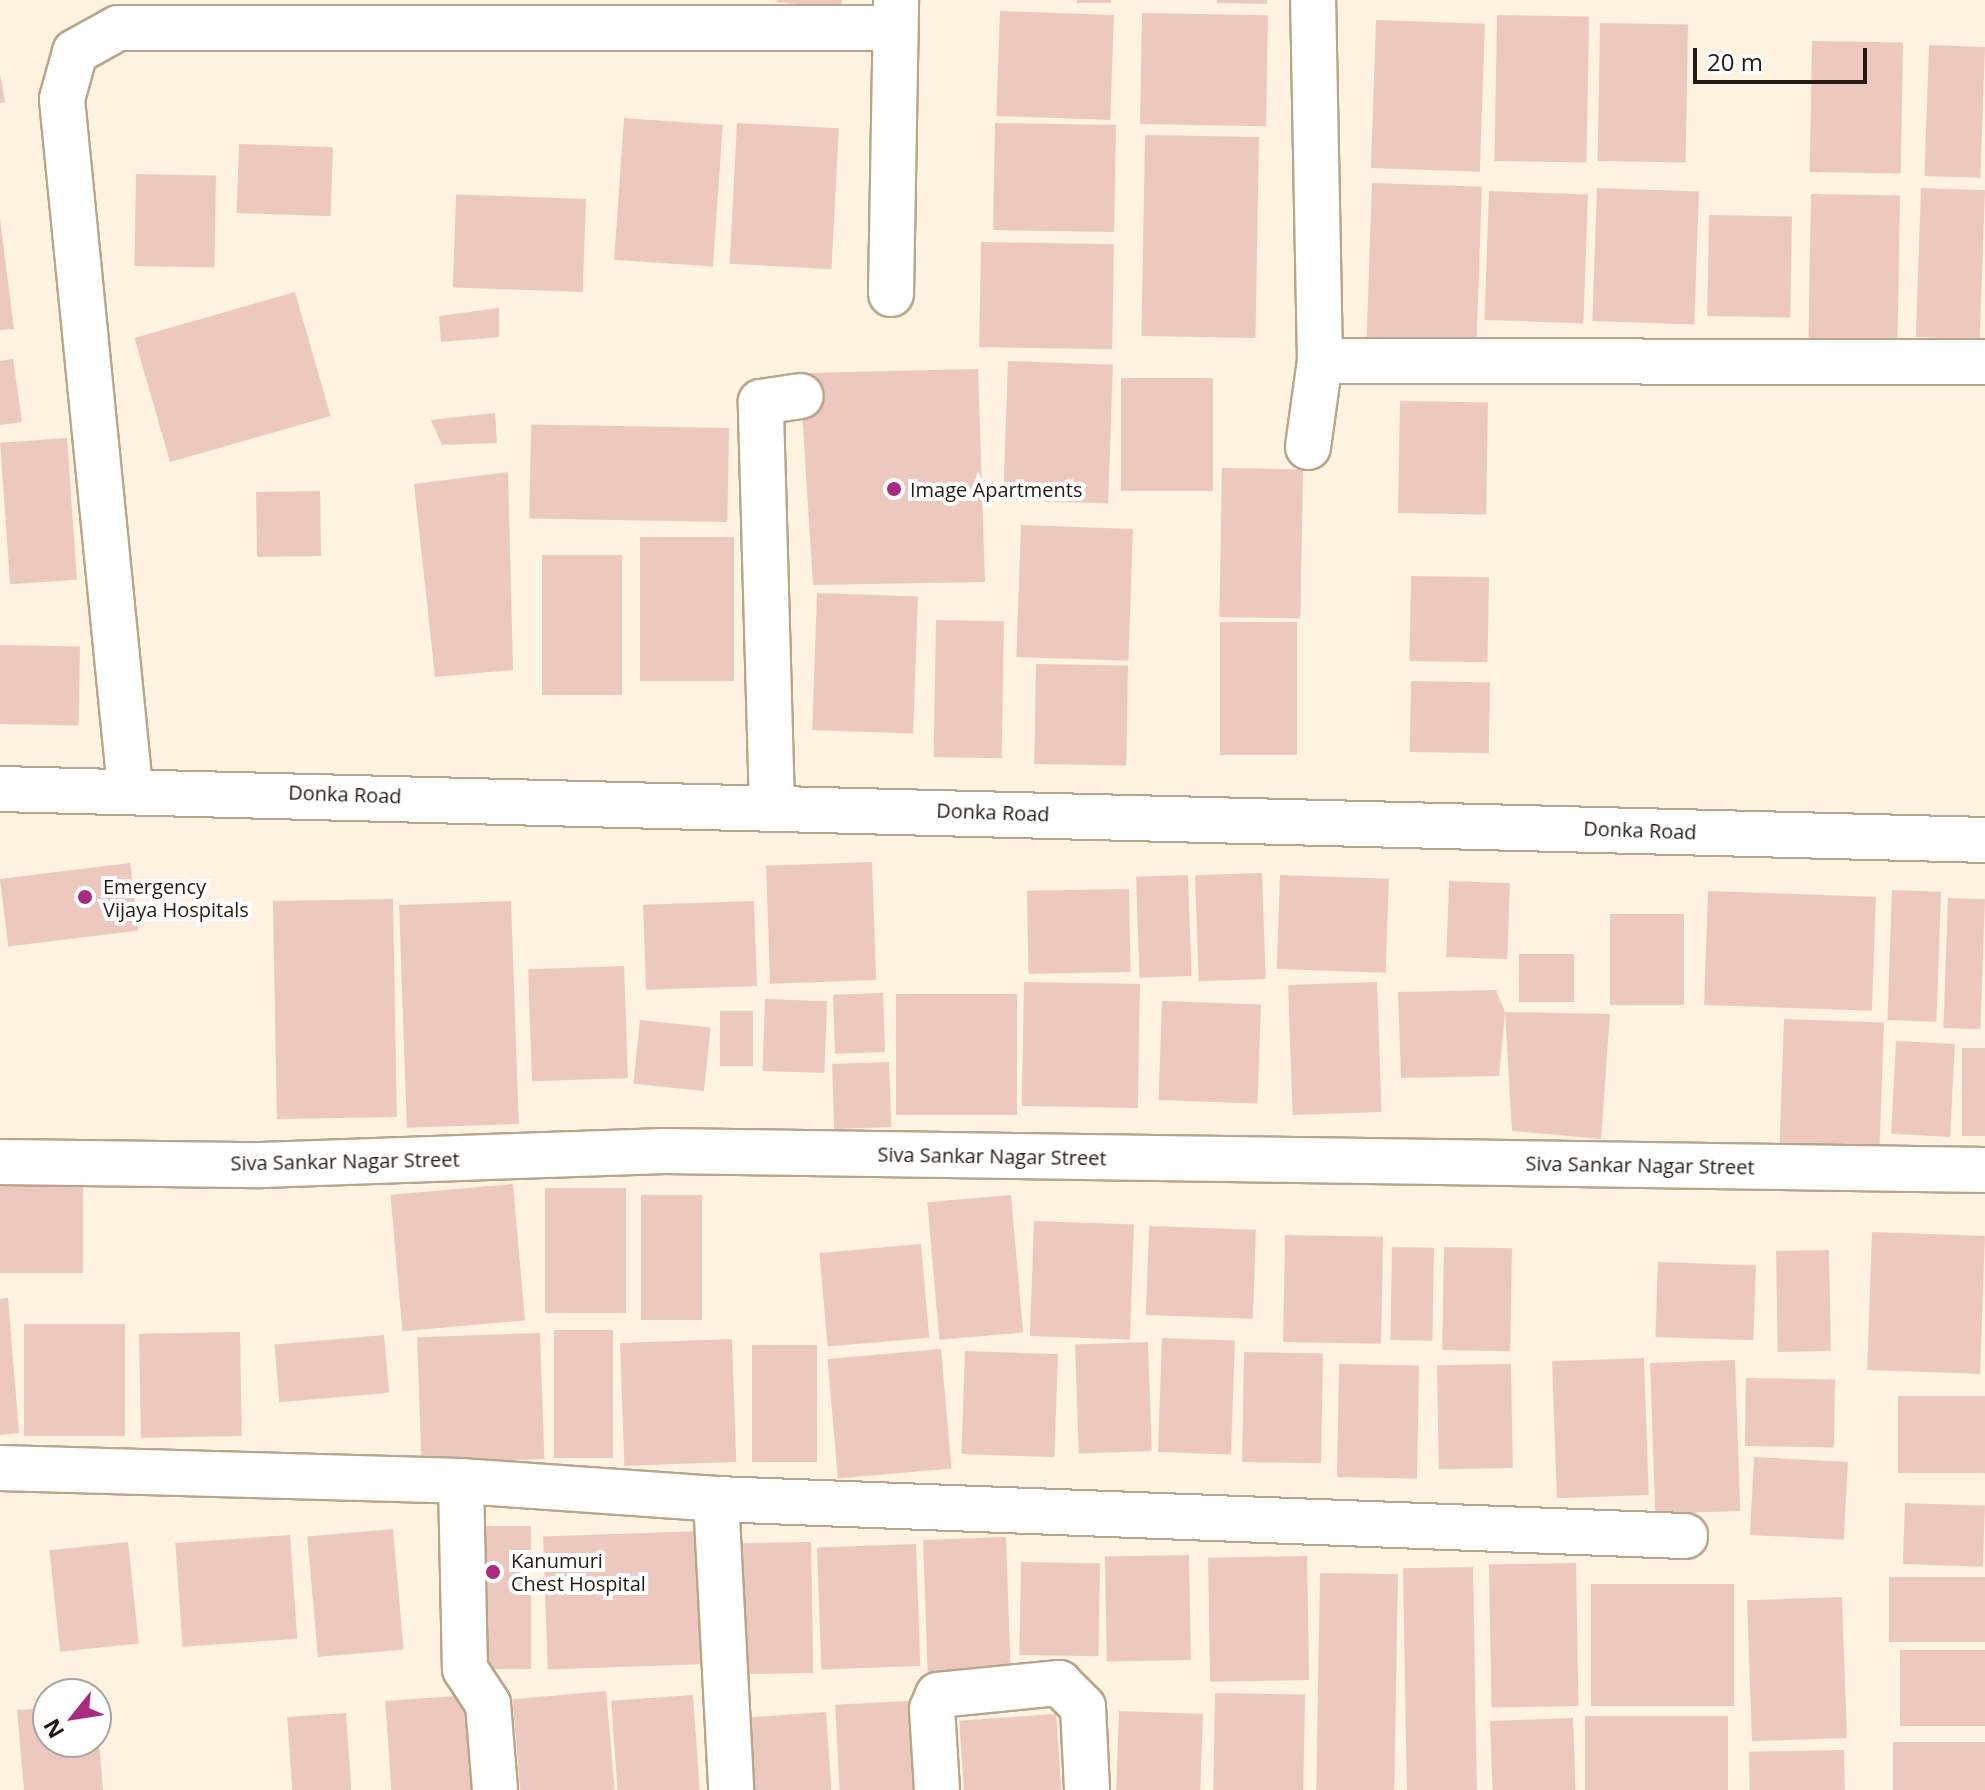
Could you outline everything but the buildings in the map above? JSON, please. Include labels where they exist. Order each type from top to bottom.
[{"type":"street","points":[[1308,447],[1320,361],[1313,0]]},
{"type":"street","points":[[130,788],[62,99],[75,52],[118,28],[896,14],[891,294]]},
{"type":"street","points":[[1320,361],[1985,362]]},
{"type":"street","points":[[772,806],[761,402],[801,396]]},
{"type":"street","name":"Donka Road","points":[[0,789],[130,788],[1985,840]]},
{"type":"street","name":"Siva Sankar Nagar Street","points":[[0,1162],[261,1165],[665,1151],[1985,1170]]},
{"type":"street","points":[[0,1468],[461,1481],[716,1499],[1685,1536]]},
{"type":"street","points":[[461,1481],[465,1669],[488,1704],[495,1790]]},
{"type":"street","points":[[716,1499],[731,1790]]},
{"type":"street","points":[[937,1790],[932,1709],[938,1695],[1059,1683],[1083,1707],[1087,1790]]},
{"type":"place","name":"Image Apartments","points":[[894,489]]},
{"type":"place","name":"Emergency Vijaya Hospitals","points":[[85,897]]},
{"type":"place","name":"Kanumuri Chest Hospital","points":[[493,1572]]}]
